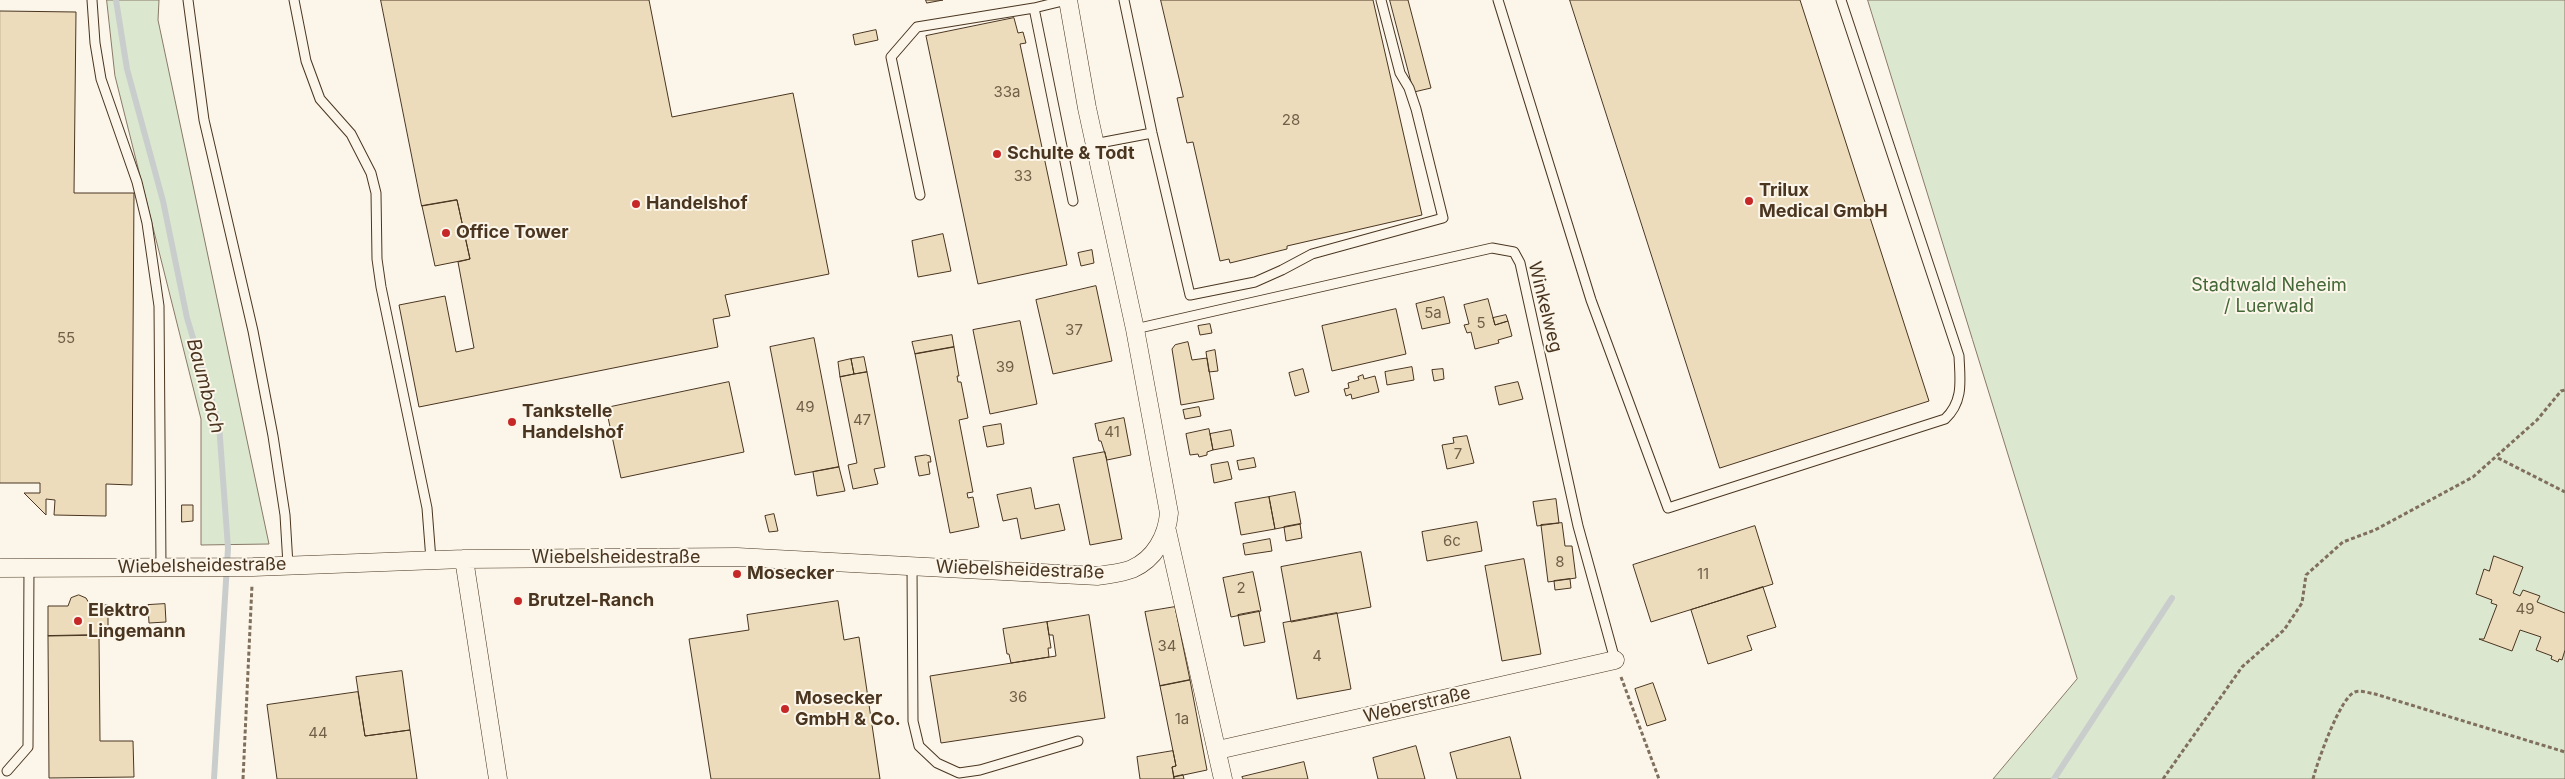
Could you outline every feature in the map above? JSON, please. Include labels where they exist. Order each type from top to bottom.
[{"type":"street","name":"Wiebelsheidestraße","points":[[0,568],[248,567],[464,559],[737,557],[1098,576],[1133,569],[1156,551],[1167,531],[1169,513],[1135,329],[1094,144],[1068,0]]},
{"type":"street","points":[[1167,531],[1218,750],[1223,779]]},
{"type":"street","points":[[464,559],[498,779]]},
{"type":"street","name":"Weberstraße","points":[[1218,750],[1615,660]]},
{"type":"lane","points":[[92,0],[95,43],[101,79],[137,182],[147,223],[159,306],[161,567]]},
{"type":"lane","points":[[188,0],[204,120],[253,331],[273,436],[285,515],[288,565]]},
{"type":"lane","points":[[294,0],[306,61],[320,99],[351,134],[371,173],[376,193],[377,259],[381,287],[427,508],[431,560]]},
{"type":"lane","points":[[920,195],[890,57],[917,27],[1034,8],[1068,0]]},
{"type":"lane","points":[[1124,0],[1152,133],[1190,296],[1255,282],[1312,254],[1443,218],[1416,109],[1409,88],[1400,73],[1381,0]]},
{"type":"lane","points":[[1498,0],[1592,300],[1668,508],[1945,419],[1954,410],[1961,391],[1959,356],[1841,0]]},
{"type":"lane","points":[[1034,8],[1074,201]]},
{"type":"lane","points":[[1094,144],[1152,133]]},
{"type":"lane","name":"Winkelweg","points":[[1135,329],[1492,248],[1514,252],[1520,263],[1578,526],[1615,660]]},
{"type":"lane","points":[[912,566],[913,721],[919,746],[937,763],[959,773],[980,770],[1078,742]]},
{"type":"lane","points":[[7,771],[28,747],[29,568]]},
{"type":"path","points":[[2163,779],[2242,667],[2284,630],[2302,603],[2306,575],[2342,542],[2375,530],[2473,477],[2498,458],[2537,420],[2561,391],[2565,390]]},
{"type":"path","points":[[2498,458],[2565,492]]},
{"type":"path","points":[[243,779],[248,567]]},
{"type":"path","points":[[1615,660],[1659,779]]},
{"type":"path","points":[[2314,779],[2319,759],[2336,720],[2351,694],[2356,692],[2375,694],[2565,752]]},
{"type":"green space","points":[[107,0],[159,0],[158,20],[269,544],[201,545],[201,419],[115,76]]},
{"type":"green space","name":"Stadtwald Neheim / Luerwald","points":[[1868,0],[2565,0],[2565,779],[1993,779],[2077,679]]},
{"type":"building","name":"Handelshof","points":[[381,0],[649,0],[672,117],[793,93],[829,274],[725,295],[730,316],[713,319],[718,347],[419,407],[399,305],[445,296],[456,352],[474,348],[458,262],[470,259],[457,200],[422,206]]},
{"type":"building","points":[[926,0],[943,0],[927,3]]},
{"type":"building","points":[[1161,0],[1373,0],[1422,215],[1287,246],[1287,249],[1230,263],[1229,259],[1220,261],[1193,142],[1187,143],[1177,98],[1183,97]]},
{"type":"building","points":[[1390,0],[1408,0],[1431,88],[1414,92]]},
{"type":"building","name":"Trilux Medical GmbH","points":[[1570,0],[1800,0],[1929,401],[1720,468]]},
{"type":"building","points":[[0,11],[76,12],[74,193],[134,193],[132,485],[106,484],[106,516],[54,515],[55,500],[46,499],[46,515],[24,493],[40,493],[40,483],[0,483]]},
{"type":"building","name":"Schulte & Todt","points":[[1014,18],[1018,33],[1023,32],[1026,43],[1020,44],[1067,265],[978,284],[926,36]]},
{"type":"building","points":[[876,30],[878,40],[855,45],[853,35]]},
{"type":"building","name":"Office Tower","points":[[457,200],[470,259],[435,266],[422,206]]},
{"type":"building","points":[[943,234],[951,271],[918,277],[912,241]]},
{"type":"building","points":[[1092,250],[1094,263],[1081,266],[1078,253]]},
{"type":"building","points":[[1096,286],[1112,361],[1053,374],[1036,300]]},
{"type":"building","points":[[1444,297],[1450,323],[1422,329],[1416,304]]},
{"type":"building","points":[[1488,299],[1495,325],[1508,321],[1512,336],[1498,340],[1499,343],[1475,349],[1471,332],[1467,333],[1464,325],[1469,324],[1464,305]]},
{"type":"building","points":[[1396,309],[1406,354],[1332,371],[1322,326]]},
{"type":"building","points":[[1506,315],[1508,321],[1495,325],[1493,318]]},
{"type":"building","points":[[1020,321],[1037,404],[990,414],[973,330]]},
{"type":"building","points":[[1210,324],[1212,333],[1200,335],[1198,326]]},
{"type":"building","points":[[952,335],[954,347],[915,354],[912,342]]},
{"type":"building","points":[[814,338],[839,467],[795,475],[770,347]]},
{"type":"building","points":[[1188,342],[1192,360],[1207,358],[1214,399],[1181,405],[1172,349],[1175,345]]},
{"type":"building","points":[[954,347],[959,376],[957,376],[958,382],[961,382],[968,418],[959,420],[973,492],[967,493],[968,498],[973,497],[979,527],[950,533],[915,354]]},
{"type":"building","points":[[1215,350],[1218,371],[1209,372],[1206,352]]},
{"type":"building","points":[[864,357],[867,372],[854,374],[851,359]]},
{"type":"building","points":[[851,359],[854,374],[840,377],[838,362]]},
{"type":"building","points":[[1412,367],[1414,380],[1387,385],[1385,372]]},
{"type":"building","points":[[1303,369],[1309,392],[1295,396],[1289,373]]},
{"type":"building","points":[[1443,369],[1444,379],[1434,381],[1432,370]]},
{"type":"building","points":[[867,372],[885,467],[874,469],[878,484],[853,489],[848,465],[857,463],[840,377]]},
{"type":"building","points":[[1363,375],[1364,379],[1375,376],[1379,392],[1352,399],[1351,394],[1346,396],[1344,389],[1349,388],[1348,383],[1359,380],[1358,377]]},
{"type":"building","points":[[729,382],[744,452],[621,478],[606,408]]},
{"type":"building","points":[[1518,382],[1523,399],[1499,405],[1495,387]]},
{"type":"building","points":[[1199,407],[1201,416],[1185,419],[1183,410]]},
{"type":"building","points":[[1124,418],[1131,455],[1107,460],[1101,441],[1099,441],[1095,424]]},
{"type":"building","points":[[1001,424],[1004,444],[987,447],[983,427]]},
{"type":"building","points":[[1209,429],[1213,450],[1207,452],[1207,455],[1199,457],[1198,454],[1190,455],[1186,434]]},
{"type":"building","points":[[1231,430],[1234,446],[1213,450],[1210,434]]},
{"type":"building","points":[[1467,436],[1474,463],[1447,469],[1442,445],[1454,443],[1453,438]]},
{"type":"building","points":[[1105,452],[1122,539],[1090,545],[1073,458]]},
{"type":"building","points":[[930,456],[931,462],[928,462],[930,474],[919,476],[915,457]]},
{"type":"building","points":[[1254,458],[1256,467],[1239,470],[1237,461]]},
{"type":"building","points":[[1228,462],[1232,479],[1214,483],[1211,465]]},
{"type":"building","points":[[839,467],[845,491],[817,496],[813,472]]},
{"type":"building","points":[[1031,488],[1035,509],[1059,504],[1065,530],[1021,539],[1017,518],[1003,521],[997,495]]},
{"type":"building","points":[[1295,492],[1301,524],[1275,529],[1269,497]]},
{"type":"building","points":[[1269,497],[1275,529],[1241,535],[1235,503]]},
{"type":"building","points":[[1556,499],[1559,523],[1537,526],[1533,502]]},
{"type":"building","points":[[182,505],[193,505],[193,521],[182,522]]},
{"type":"building","points":[[774,514],[778,531],[769,532],[765,516]]},
{"type":"building","points":[[1477,522],[1482,551],[1427,561],[1422,532]]},
{"type":"building","points":[[1562,523],[1565,546],[1572,546],[1576,578],[1548,582],[1541,525]]},
{"type":"building","points":[[1300,524],[1302,538],[1286,541],[1284,527]]},
{"type":"building","points":[[1755,526],[1773,584],[1651,622],[1633,565]]},
{"type":"building","points":[[1270,539],[1272,551],[1245,555],[1243,544]]},
{"type":"building","points":[[1361,552],[1371,607],[1291,622],[1281,567]]},
{"type":"building","points":[[2494,556],[2523,567],[2513,593],[2520,596],[2523,590],[2540,596],[2537,602],[2565,613],[2565,650],[2562,660],[2559,659],[2558,662],[2551,659],[2552,656],[2536,650],[2541,637],[2520,630],[2512,651],[2479,639],[2484,639],[2497,605],[2491,603],[2492,600],[2476,594],[2484,569],[2489,571]]},
{"type":"building","points":[[1524,559],[1541,654],[1502,661],[1485,566]]},
{"type":"building","points":[[1253,572],[1261,611],[1231,617],[1223,578]]},
{"type":"building","points":[[1570,579],[1571,588],[1555,590],[1554,581]]},
{"type":"building","points":[[1763,587],[1776,627],[1747,636],[1752,650],[1708,664],[1691,610]]},
{"type":"building","name":"Elektro Lingemann","points":[[79,595],[86,598],[90,605],[108,605],[108,635],[48,636],[48,606],[68,606],[71,598]]},
{"type":"building","name":"Mosecker GmbH & Co.","points":[[838,601],[844,640],[859,637],[880,779],[711,779],[689,639],[749,630],[747,615]]},
{"type":"building","points":[[165,604],[166,622],[149,623],[148,605]]},
{"type":"building","points":[[1175,607],[1190,680],[1160,686],[1145,612]]},
{"type":"building","points":[[1259,611],[1265,642],[1244,646],[1238,615]]},
{"type":"building","points":[[1337,613],[1351,689],[1297,699],[1283,623]]},
{"type":"building","points":[[1089,615],[1105,718],[941,743],[930,676],[1056,656],[1053,635],[1049,635],[1047,622]]},
{"type":"building","points":[[1047,622],[1051,648],[1048,648],[1049,657],[1011,663],[1009,654],[1007,654],[1003,629]]},
{"type":"building","points":[[99,635],[100,741],[133,741],[134,777],[49,778],[48,636]]},
{"type":"building","points":[[402,671],[410,730],[365,736],[356,677]]},
{"type":"building","points":[[1190,680],[1207,770],[1174,777],[1172,767],[1176,766],[1160,686]]},
{"type":"building","points":[[1653,683],[1666,720],[1647,726],[1635,689]]},
{"type":"building","points":[[358,692],[365,736],[410,730],[417,779],[277,779],[267,705]]},
{"type":"building","points":[[1510,737],[1521,779],[1457,779],[1450,753]]},
{"type":"building","points":[[1416,746],[1425,779],[1378,779],[1373,758]]},
{"type":"building","points":[[1173,751],[1176,766],[1172,767],[1174,779],[1140,779],[1137,757]]},
{"type":"building","points":[[1304,762],[1308,779],[1243,779],[1242,777]]},
{"type":"building","points":[[1183,775],[1184,779],[1174,779],[1174,777]]},
{"type":"waterway","name":"Baumbach","points":[[116,0],[127,69],[163,201],[187,318],[219,424],[228,548],[214,779]]},
{"type":"waterway","points":[[2054,779],[2172,598]]},
{"type":"place","name":"Schulte & Todt","points":[[997,154]]},
{"type":"place","name":"Trilux Medical GmbH","points":[[1749,201]]},
{"type":"place","name":"Handelshof","points":[[636,204]]},
{"type":"place","name":"Office Tower","points":[[446,233]]},
{"type":"place","name":"Tankstelle Handelshof","points":[[512,422]]},
{"type":"place","name":"Mosecker","points":[[737,574]]},
{"type":"place","name":"Brutzel-Ranch","points":[[518,601]]},
{"type":"place","name":"Elektro Lingemann","points":[[78,621]]},
{"type":"place","name":"Mosecker GmbH & Co.","points":[[785,709]]}]
